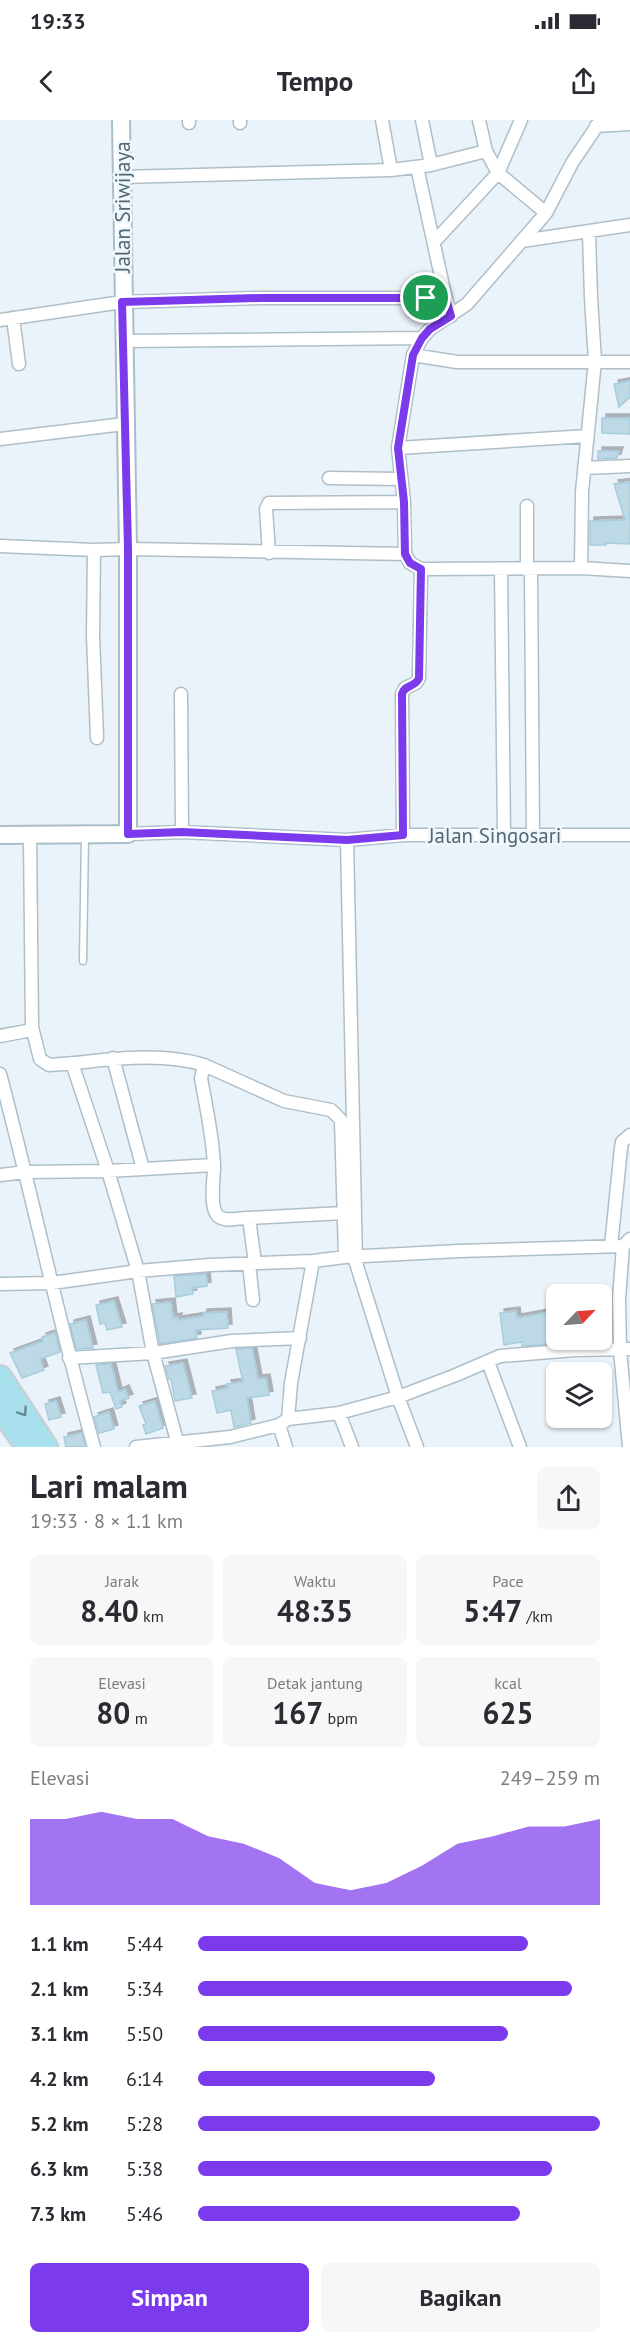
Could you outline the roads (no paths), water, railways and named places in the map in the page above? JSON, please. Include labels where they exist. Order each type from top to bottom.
[{"type":"highway","points":[[0,1377],[46,1447]]},
{"type":"highway","points":[[0,1409],[28,1447]]},
{"type":"street","name":"Jalan Sriwijaya","points":[[121,120],[122,302],[128,549],[128,834]]},
{"type":"street","points":[[422,120],[431,165]]},
{"type":"street","points":[[479,120],[486,151],[498,172],[546,213]]},
{"type":"street","points":[[434,242],[498,172],[521,120]]},
{"type":"street","points":[[379,121],[391,170]]},
{"type":"street","points":[[630,124],[598,123],[572,163],[546,213],[467,304],[430,329],[422,338],[413,355],[398,448],[404,502],[405,554],[410,563],[421,569],[581,568],[630,571]]},
{"type":"street","points":[[121,177],[391,170],[431,165],[486,151]]},
{"type":"street","points":[[417,167],[451,316]]},
{"type":"street","points":[[522,241],[630,225]]},
{"type":"street","points":[[581,568],[584,468],[595,361],[589,232]]},
{"type":"street","points":[[19,364],[6,319],[122,302],[260,298],[426,298],[445,295]]},
{"type":"street","points":[[123,341],[422,338]]},
{"type":"street","points":[[413,355],[457,362],[630,362]]},
{"type":"street","points":[[0,439],[124,424]]},
{"type":"street","points":[[398,448],[587,436]]},
{"type":"street","points":[[584,468],[630,466]]},
{"type":"street","points":[[329,478],[401,479]]},
{"type":"street","points":[[269,553],[266,509],[269,503],[404,502]]},
{"type":"street","points":[[526,506],[533,835]]},
{"type":"street","points":[[0,546],[94,550],[405,554]]},
{"type":"street","points":[[94,550],[93,635],[97,738]]},
{"type":"street","points":[[403,835],[402,694],[405,688],[416,683],[419,678],[421,569]]},
{"type":"street","points":[[501,569],[504,836]]},
{"type":"street","points":[[181,694],[182,832]]},
{"type":"street","name":"Jalan Singosari","points":[[0,835],[182,832],[347,840],[403,835],[630,835]]},
{"type":"street","points":[[30,836],[32,1030],[42,1062],[49,1065],[72,1064],[113,1058],[166,1059],[204,1065],[284,1101],[325,1107],[337,1115],[341,1120],[343,1130],[344,1213],[351,1257],[417,1447]]},
{"type":"street","points":[[347,840],[351,1257]]},
{"type":"street","points":[[0,1036],[32,1030]]},
{"type":"street","points":[[113,1058],[143,1169]]},
{"type":"street","points":[[72,1064],[138,1270],[153,1353],[177,1441]]},
{"type":"street","points":[[204,1065],[201,1078],[214,1165],[213,1203],[215,1212],[228,1220],[344,1213]]},
{"type":"street","points":[[0,1074],[26,1172],[69,1358],[94,1447]]},
{"type":"street","points":[[629,1441],[625,1349],[619,1299],[626,1276],[621,1244],[621,1148],[622,1142],[630,1135]]},
{"type":"street","points":[[0,1175],[214,1165]]},
{"type":"street","points":[[249,1218],[253,1300]]},
{"type":"street","points":[[0,1284],[52,1283],[138,1270],[621,1244]]},
{"type":"street","points":[[286,1447],[284,1422],[313,1261]]},
{"type":"street","points":[[69,1358],[153,1353],[232,1341],[300,1338]]},
{"type":"street","points":[[136,1447],[177,1441],[232,1442],[284,1422],[339,1413],[398,1397],[500,1356],[625,1349]]},
{"type":"street","points":[[488,1362],[520,1447]]},
{"type":"street","points":[[339,1413],[352,1447]]},
{"type":"lane","points":[[83,961],[85,835]]}]
